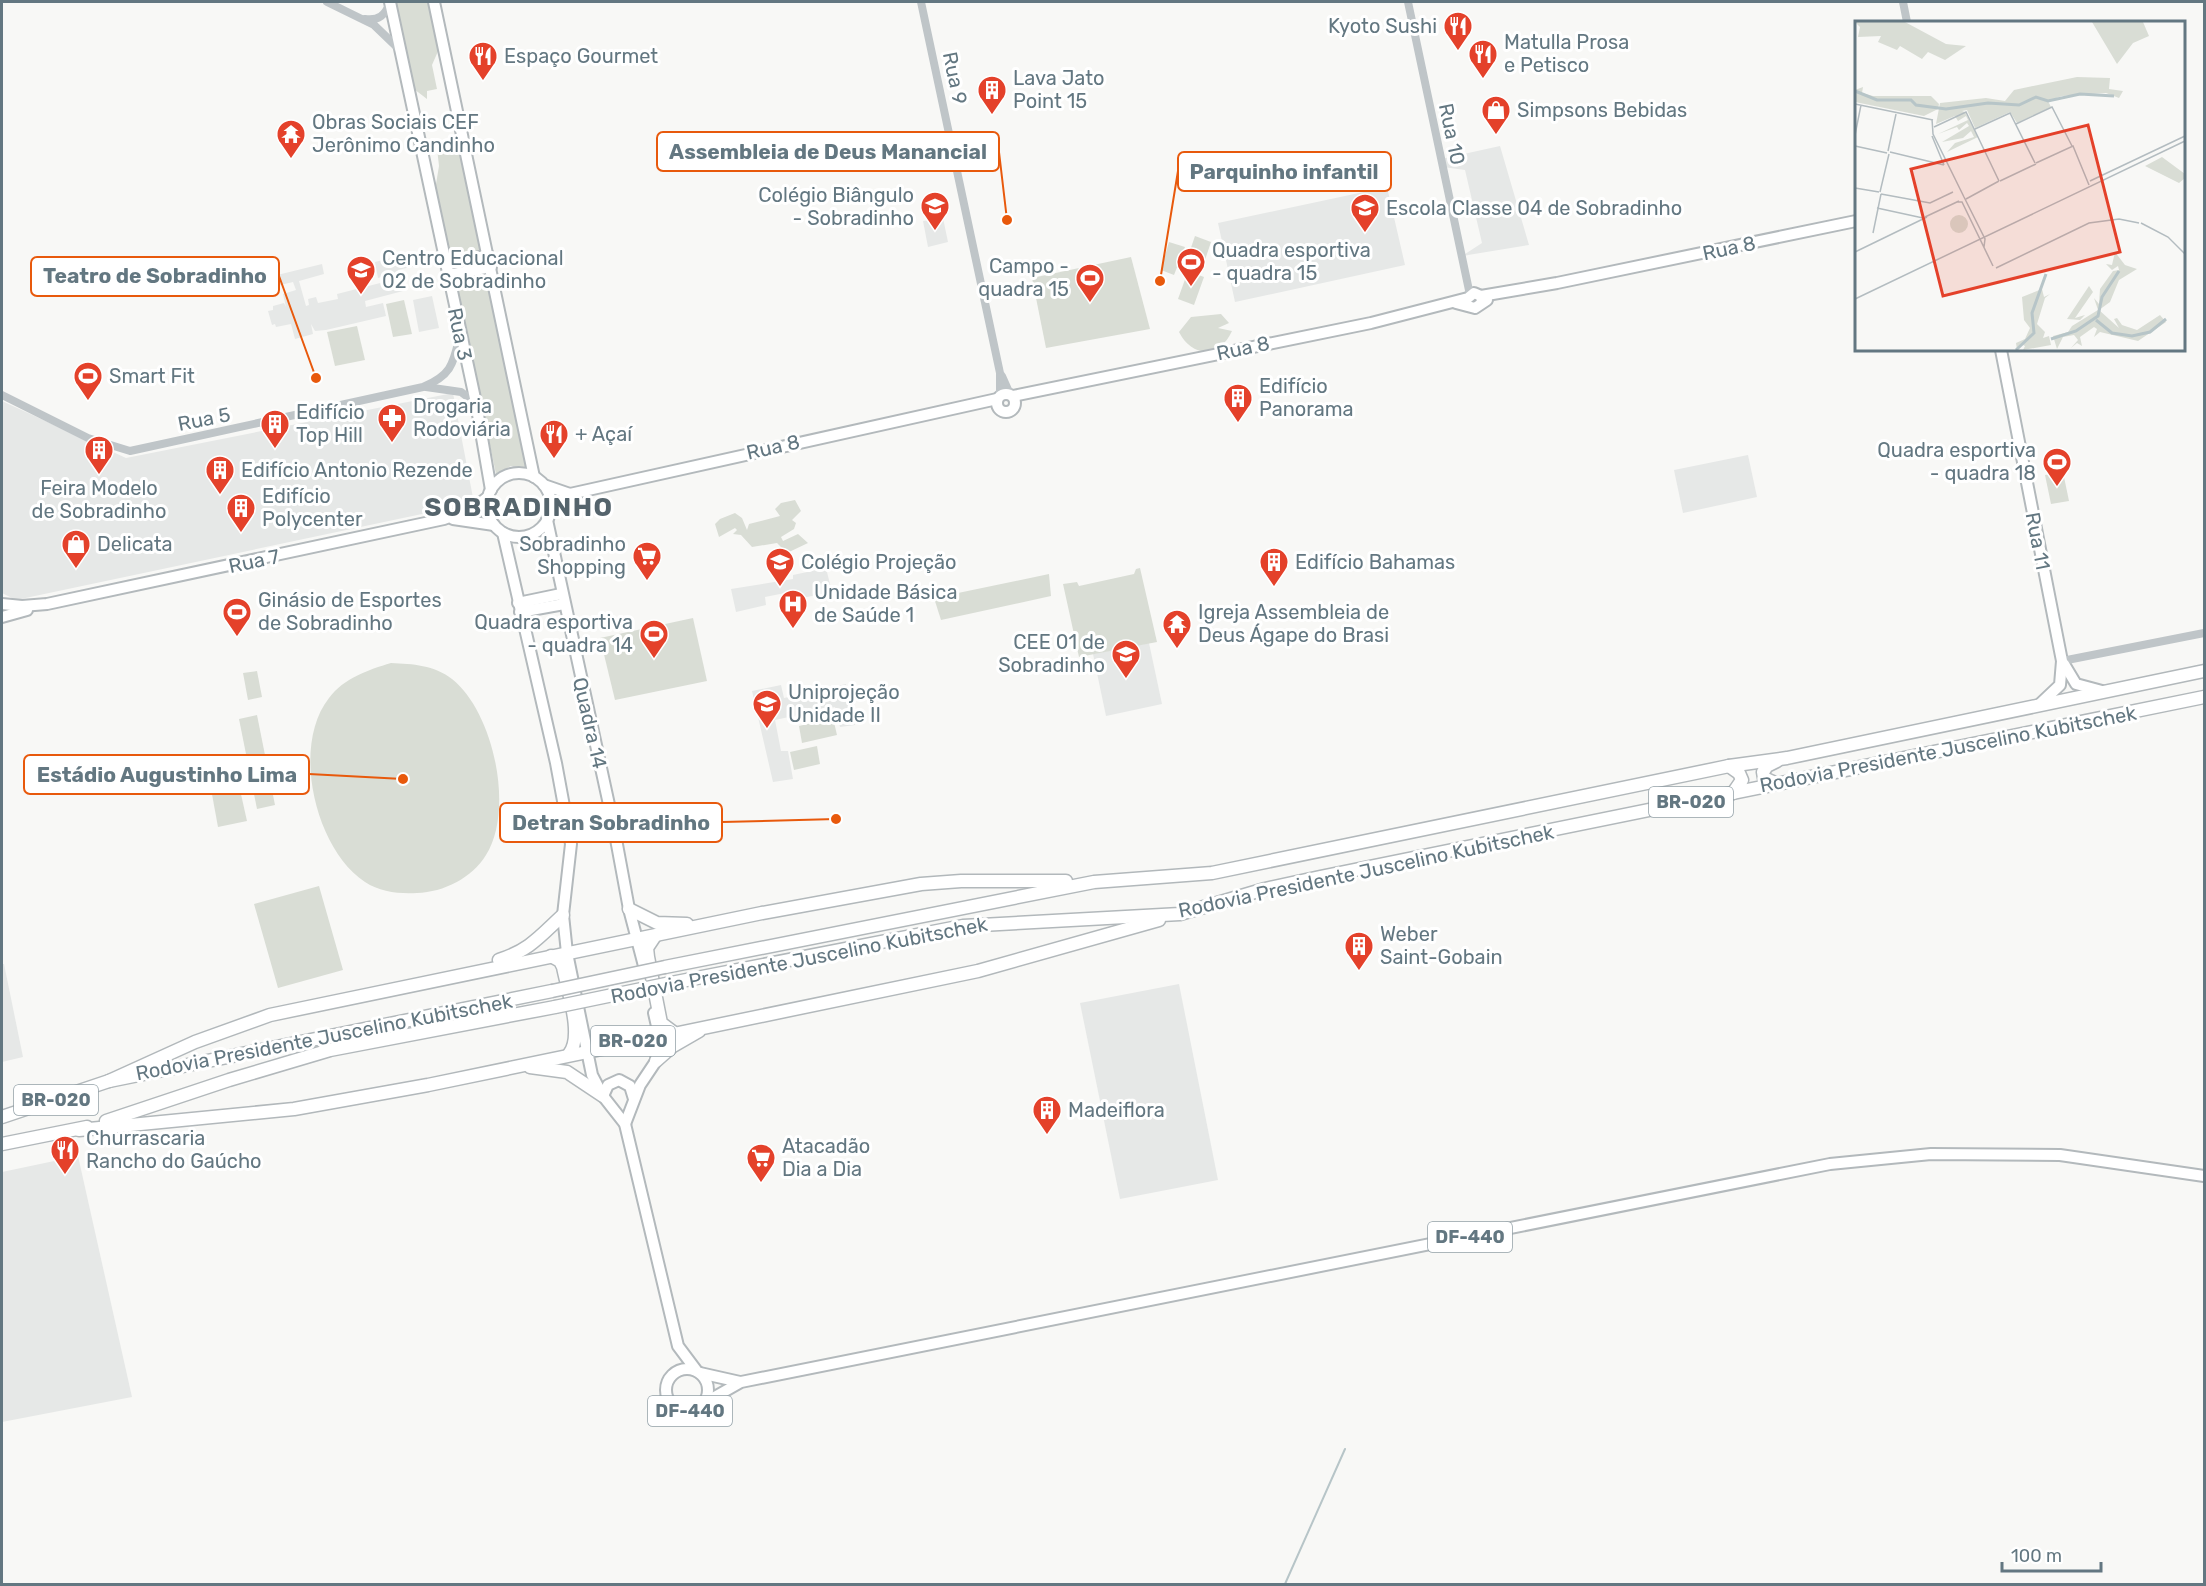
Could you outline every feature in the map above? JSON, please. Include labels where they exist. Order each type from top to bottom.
[{"type":"highway","name":"Rodovia Presidente Juscelino Kubitschek","points":[[2,1117],[109,1081],[665,967],[1094,882],[1212,873],[1729,766],[1787,758],[2205,670]]},
{"type":"highway","name":"Rodovia Presidente Juscelino Kubitschek","points":[[2,1144],[79,1130],[229,1080],[330,1050],[963,926],[1180,914],[1265,889],[2205,697]]},
{"type":"highway","points":[[1777,784],[1764,778],[1762,772],[1767,766],[1787,758]]},
{"type":"highway","points":[[1729,766],[1738,773],[1742,780],[1732,793]]},
{"type":"highway","name":"BR-020","points":[[109,1081],[195,1042],[249,1022],[312,1005],[762,913],[921,884],[961,881],[1094,882]]},
{"type":"highway","points":[[629,909],[657,923],[681,925],[762,913]]},
{"type":"highway","name":"BR-020","points":[[79,1130],[294,1109],[428,1085],[505,1067],[978,970],[1180,914]]},
{"type":"highway","points":[[446,977],[520,953],[538,941],[563,915]]},
{"type":"highway","points":[[655,936],[647,948],[648,957],[662,1023],[673,1032]]},
{"type":"highway","points":[[551,956],[560,961],[563,967],[574,1019],[576,1039],[569,1054]]},
{"type":"highway","points":[[646,1038],[656,1022]]},
{"type":"highway","points":[[656,1061],[680,1042],[713,1024]]},
{"type":"highway","points":[[505,1067],[556,1069],[579,1078],[603,1096]]},
{"type":"main road","name":"Rua 3","points":[[390,2],[476,403],[489,494]]},
{"type":"main road","points":[[434,2],[534,477]]},
{"type":"main road","name":"Rua 8","points":[[549,515],[570,494],[820,437],[976,406],[1037,390],[1371,323],[1449,302],[1496,295],[1855,221]]},
{"type":"main road","points":[[447,270],[488,255]]},
{"type":"main road","points":[[447,270],[490,267]]},
{"type":"main road","name":"Rua 11","points":[[2001,351],[2062,661],[2060,685],[2041,703]]},
{"type":"main road","points":[[544,485],[550,501],[549,515],[533,534],[512,536],[503,533],[494,525],[487,507],[489,494],[502,478],[526,474],[544,485],[570,494]]},
{"type":"main road","name":"Rua 7","points":[[2,617],[47,604],[444,519],[460,514],[489,494]]},
{"type":"main road","name":"Quadra 14","points":[[549,515],[562,599],[613,823],[629,909],[638,939],[659,1035],[656,1061]]},
{"type":"main road","points":[[444,519],[471,520],[494,525]]},
{"type":"main road","points":[[503,533],[556,763],[571,844],[563,915],[567,953],[593,1080],[625,1124],[678,1346],[673,1374]]},
{"type":"main road","points":[[519,607],[562,599]]},
{"type":"main road","name":"Rua 7","points":[[2,604],[22,606],[47,604]]},
{"type":"main road","name":"Rua 11","points":[[2062,661],[2076,684],[2103,691]]},
{"type":"main road","points":[[625,1124],[634,1099],[656,1061]]},
{"type":"main road","points":[[603,1096],[608,1085],[619,1080],[630,1086],[634,1099]]},
{"type":"main road","name":"DF-440","points":[[741,1382],[684,1369],[673,1374],[665,1390],[670,1403],[676,1408],[691,1411],[741,1382],[1040,1324],[1830,1164],[1931,1154],[2060,1155],[2205,1176]]},
{"type":"main road","points":[[678,1346],[698,1372]]},
{"type":"main road","name":"DF-440","points":[[698,1372],[708,1388],[704,1403]]},
{"type":"street","points":[[327,2],[362,18],[382,31],[399,49]]},
{"type":"street","points":[[362,18],[378,19],[384,15],[390,2]]},
{"type":"street","name":"Rua 9","points":[[921,2],[1006,399]]},
{"type":"street","name":"Rua 10","points":[[1408,2],[1465,274],[1475,298]]},
{"type":"street","points":[[1903,2],[1907,21]]},
{"type":"street","points":[[423,387],[444,376],[450,368],[460,335]]},
{"type":"street","points":[[423,387],[461,392],[476,403]]},
{"type":"street","name":"Rua 5","points":[[2,395],[88,438],[130,451],[423,387]]},
{"type":"street","points":[[2062,661],[2205,633]]},
{"type":"shaded area","points":[[395,2],[428,2],[439,49],[432,65],[437,89],[427,91],[427,99],[414,89]]},
{"type":"shaded area","points":[[447,141],[460,151],[481,253],[451,260],[434,196],[439,166],[437,148],[439,143]]},
{"type":"shaded area","points":[[1500,146],[1529,245],[1462,256],[1482,243],[1465,170],[1443,167],[1441,159]]},
{"type":"shaded area","points":[[1387,187],[1405,265],[1235,302],[1218,223]]},
{"type":"shaded area","name":"Colégio Biângulo - Sobradinho","points":[[943,218],[948,242],[928,247],[923,221]]},
{"type":"shaded area","name":"Quadra esportiva - quadra 15","points":[[1195,236],[1211,242],[1202,269],[1186,262]]},
{"type":"shaded area","name":"Quadra esportiva - quadra 15","points":[[1169,242],[1185,247],[1174,275],[1161,270]]},
{"type":"shaded area","name":"Centro Educacional 02 de Sobradinho","points":[[412,253],[415,266],[398,270],[403,291],[365,301],[366,307],[383,303],[386,316],[326,330],[315,331],[311,324],[313,334],[295,339],[291,324],[276,327],[275,324],[272,325],[268,311],[273,310],[273,306],[284,303],[286,307],[283,294],[296,290],[293,282],[268,288],[265,278],[322,264],[324,274],[299,281],[306,306],[309,305],[308,299],[316,297],[318,303],[338,299],[337,294],[392,280],[390,275],[378,278],[375,262]]},
{"type":"shaded area","name":"Campo - quadra 15","points":[[1131,257],[1150,329],[1046,348],[1032,278]]},
{"type":"shaded area","points":[[484,271],[527,467],[511,466],[496,474],[455,279]]},
{"type":"shaded area","name":"Quadra esportiva - quadra 15","points":[[1188,271],[1204,277],[1194,305],[1178,299]]},
{"type":"shaded area","points":[[432,296],[439,328],[419,332],[413,300]]},
{"type":"shaded area","points":[[404,300],[412,334],[393,337],[386,304]]},
{"type":"shaded area","points":[[1221,314],[1229,323],[1218,328],[1232,331],[1227,340],[1213,350],[1198,350],[1191,347],[1179,332],[1191,317]]},
{"type":"shaded area","points":[[357,326],[365,360],[335,366],[327,332]]},
{"type":"shaded area","points":[[453,393],[474,503],[16,600],[2,593],[2,401],[126,458]]},
{"type":"shaded area","points":[[1748,455],[1757,497],[1683,513],[1674,470]]},
{"type":"shaded area","name":"Quadra esportiva - quadra 18","points":[[2063,472],[2069,501],[2051,504],[2045,475]]},
{"type":"shaded area","points":[[795,500],[801,511],[792,520],[796,523],[794,529],[781,537],[783,541],[798,534],[808,543],[787,553],[777,543],[752,547],[741,535],[733,534],[737,530],[735,528],[719,537],[715,524],[720,519],[735,513],[742,518],[747,530],[749,524],[780,516],[775,509],[781,503]]},
{"type":"shaded area","points":[[826,568],[832,592],[802,598],[801,592],[795,591],[765,597],[766,605],[736,612],[731,589],[793,579],[793,575]]},
{"type":"shaded area","points":[[1140,568],[1157,642],[1079,657],[1063,584],[1077,582],[1079,586],[1134,574],[1136,569]]},
{"type":"shaded area","points":[[1049,574],[1051,596],[941,620],[934,598]]},
{"type":"shaded area","name":"Quadra esportiva - quadra 14","points":[[693,618],[707,681],[615,700],[600,638]]},
{"type":"shaded area","points":[[1149,643],[1162,704],[1106,716],[1093,654]]},
{"type":"shaded area","points":[[391,663],[431,668],[452,679],[466,694],[479,714],[495,762],[499,788],[499,813],[495,836],[486,855],[465,877],[447,887],[427,892],[390,892],[365,882],[348,867],[333,846],[314,796],[311,769],[312,742],[318,718],[329,698],[349,680]]},
{"type":"shaded area","points":[[257,671],[262,697],[248,700],[243,673]]},
{"type":"shaded area","points":[[846,684],[855,725],[840,727],[835,707],[775,720],[781,751],[788,751],[793,779],[773,782],[752,691],[781,685],[784,698]]},
{"type":"shaded area","points":[[257,715],[275,805],[257,809],[239,719]]},
{"type":"shaded area","points":[[833,718],[837,735],[802,743],[799,726]]},
{"type":"shaded area","points":[[817,746],[820,764],[794,770],[790,752]]},
{"type":"shaded area","points":[[236,772],[247,821],[218,827],[209,778]]},
{"type":"shaded area","points":[[319,886],[343,970],[278,988],[254,904]]},
{"type":"shaded area","points":[[2,964],[4,964],[23,1057],[2,1062]]},
{"type":"shaded area","points":[[1179,984],[1218,1180],[1120,1199],[1080,1003]]},
{"type":"shaded area","points":[[78,1156],[132,1397],[2,1422],[2,1172]]},
{"type":"waterway","points":[[1285,1584],[1345,1449]]},
{"type":"place","name":"Kyoto Sushi","points":[[1458,52]]},
{"type":"place","name":"Matulla Prosa e Petisco","points":[[1483,80]]},
{"type":"place","name":"Espaço Gourmet","points":[[483,82]]},
{"type":"place","name":"Lava Jato Point 15","points":[[992,116]]},
{"type":"place","name":"Simpsons Bebidas","points":[[1496,136]]},
{"type":"place","name":"Obras Sociais CEF Jerônimo Candinho","points":[[291,160]]},
{"type":"place","name":"Assembleia de Deus Manancial","points":[[1007,220]]},
{"type":"place","name":"Colégio Biângulo - Sobradinho","points":[[935,232]]},
{"type":"place","name":"Escola Classe 04 de Sobradinho","points":[[1365,234]]},
{"type":"place","name":"Parquinho infantil","points":[[1160,281]]},
{"type":"place","name":"Quadra esportiva - quadra 15","points":[[1191,288]]},
{"type":"place","name":"Centro Educacional 02 de Sobradinho","points":[[361,296]]},
{"type":"place","name":"Campo - quadra 15","points":[[1090,304]]},
{"type":"place","name":"Teatro de Sobradinho","points":[[316,378]]},
{"type":"place","name":"Smart Fit","points":[[88,402]]},
{"type":"place","name":"Edifício Panorama","points":[[1238,424]]},
{"type":"place","name":"Drogaria Rodoviária","points":[[392,444]]},
{"type":"place","name":"Edifício Top Hill","points":[[275,450]]},
{"type":"place","name":"+ Açaí","points":[[554,460]]},
{"type":"place","name":"Feira Modelo de Sobradinho","points":[[99,476]]},
{"type":"place","name":"Quadra esportiva - quadra 18","points":[[2057,488]]},
{"type":"place","name":"Edifício Antonio Rezende","points":[[220,496]]},
{"type":"place","name":"Edifício Polycenter","points":[[241,534]]},
{"type":"place","name":"Delicata","points":[[76,570]]},
{"type":"place","name":"Sobradinho Shopping","points":[[647,582]]},
{"type":"place","name":"Colégio Projeção","points":[[780,588]]},
{"type":"place","name":"Edifício Bahamas","points":[[1274,588]]},
{"type":"place","name":"Unidade Básica de Saúde 1","points":[[793,630]]},
{"type":"place","name":"Ginásio de Esportes de Sobradinho","points":[[237,638]]},
{"type":"place","name":"Igreja Assembleia de Deus Ágape do Brasi","points":[[1177,650]]},
{"type":"place","name":"Quadra esportiva - quadra 14","points":[[654,660]]},
{"type":"place","name":"CEE 01 de Sobradinho","points":[[1126,680]]},
{"type":"place","name":"Uniprojeção Unidade II","points":[[767,730]]},
{"type":"place","name":"Estádio Augustinho Lima","points":[[403,779]]},
{"type":"place","name":"Detran Sobradinho","points":[[836,819]]},
{"type":"place","name":"Weber Saint-Gobain","points":[[1359,972]]},
{"type":"place","name":"Madeiflora","points":[[1047,1136]]},
{"type":"place","name":"Churrascaria Rancho do Gaúcho","points":[[65,1176]]},
{"type":"place","name":"Atacadão Dia a Dia","points":[[761,1184]]},
{"type":"district","name":"SOBRADINHO","points":[[519,507]]}]
